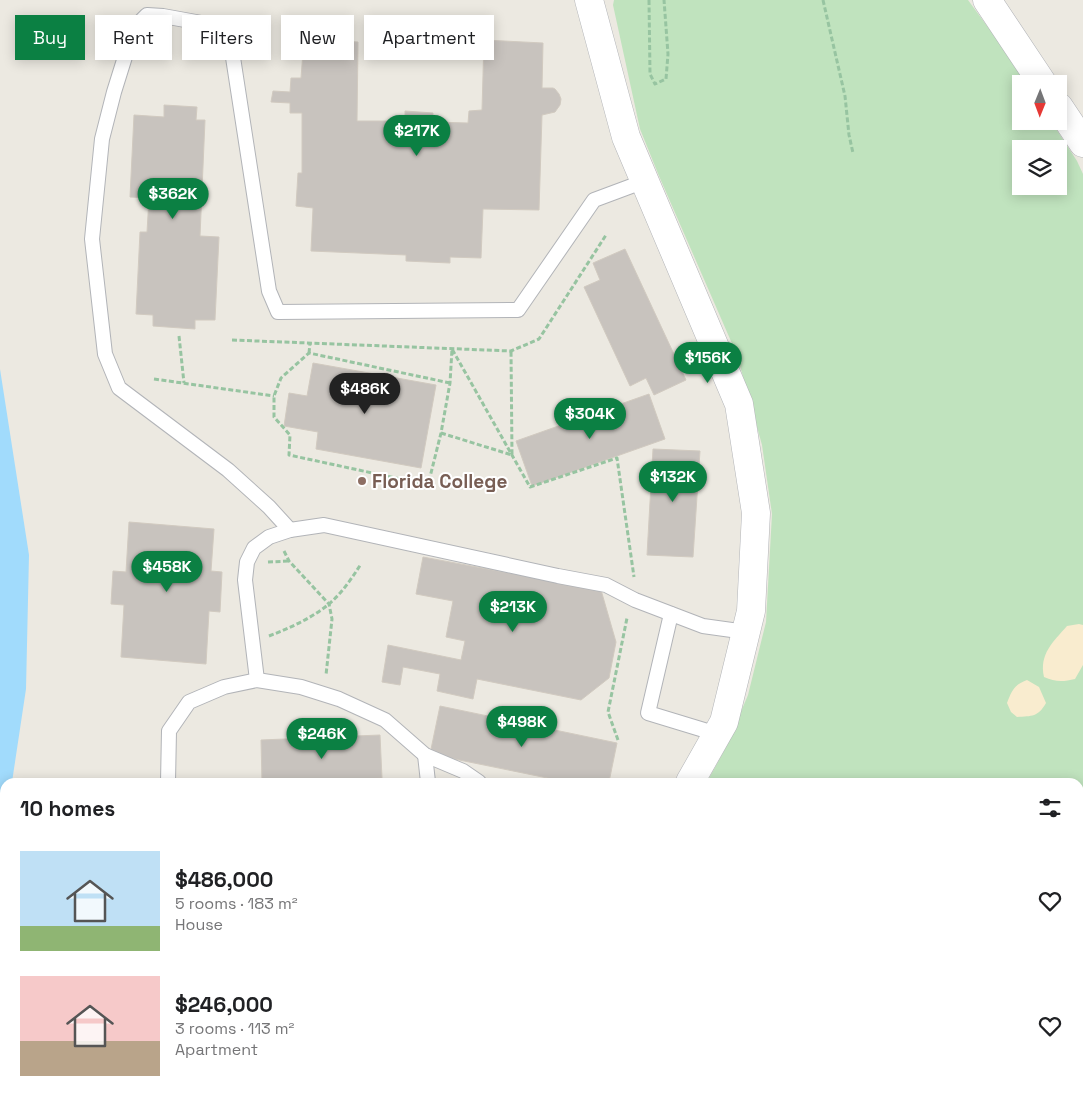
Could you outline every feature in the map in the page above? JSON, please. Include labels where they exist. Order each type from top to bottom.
[{"type":"street","points":[[589,0],[626,137],[739,404],[756,513],[751,611],[746,632],[724,722],[692,778]]},
{"type":"street","points":[[987,0],[1037,75]]},
{"type":"street","points":[[1068,120],[1083,143]]},
{"type":"lane","points":[[290,530],[269,507],[228,470],[119,388],[105,354],[92,239],[102,139],[134,28],[147,15],[207,24],[230,38],[268,291],[278,312],[518,310],[594,200],[645,181]]},
{"type":"lane","points":[[257,680],[245,580],[247,562],[254,548],[269,537],[290,530],[324,525],[606,585],[635,600],[703,626],[746,632]]},
{"type":"lane","points":[[671,614],[648,713],[717,734]]},
{"type":"lane","points":[[168,778],[169,731],[190,702],[224,687],[257,680],[301,687],[339,699],[384,720],[425,755],[463,771],[473,778]]},
{"type":"lane","points":[[425,755],[428,778]]},
{"type":"path","points":[[649,0],[650,74],[655,84],[666,79],[668,54],[664,0]]},
{"type":"path","points":[[823,0],[846,96],[849,135],[854,153]]},
{"type":"path","points":[[179,336],[184,383]]},
{"type":"path","points":[[310,343],[309,353],[281,378],[274,396],[274,418],[290,435],[289,455],[428,485],[441,433],[450,383],[452,348],[530,487],[617,458],[635,583]]},
{"type":"path","points":[[511,351],[512,455]]},
{"type":"path","points":[[309,353],[450,383]]},
{"type":"path","points":[[154,379],[274,396]]},
{"type":"path","points":[[441,433],[512,455]]},
{"type":"path","points":[[283,548],[289,561],[329,604],[332,619],[325,680]]},
{"type":"path","points":[[265,562],[289,561]]},
{"type":"path","points":[[267,637],[289,628],[329,604],[352,579],[361,564]]},
{"type":"path","points":[[618,740],[608,712],[628,615]]},
{"type":"green space","points":[[614,0],[968,0],[1015,64],[1022,75],[1012,75],[1012,130],[1057,130],[1063,140],[1012,140],[1012,195],[1067,195],[1067,146],[1083,174],[1083,778],[709,778],[725,749],[748,695],[766,622],[772,514],[762,445],[737,355],[640,129],[613,5]]},
{"type":"sand","points":[[1083,625],[1083,665],[1075,679],[1059,681],[1044,677],[1045,655],[1048,649],[1067,626]]},
{"type":"sand","points":[[1027,680],[1039,687],[1046,703],[1034,715],[1017,717],[1011,712],[1007,703],[1014,688]]},
{"type":"water","points":[[0,369],[29,555],[26,689],[13,778],[0,778]]},
{"type":"building","points":[[494,41],[543,43],[542,88],[555,89],[561,99],[560,105],[555,112],[542,115],[539,210],[483,209],[481,258],[450,257],[450,263],[406,261],[406,255],[311,251],[313,208],[296,206],[298,173],[302,173],[302,113],[290,113],[290,103],[271,102],[273,91],[290,92],[291,78],[301,78],[302,60],[354,60],[354,42],[358,42],[357,121],[405,121],[405,111],[433,113],[433,122],[468,123],[469,111],[482,110],[483,60],[494,60]]},
{"type":"building","points":[[164,105],[197,107],[196,120],[205,120],[200,236],[219,237],[215,320],[195,320],[195,329],[153,326],[153,315],[136,314],[140,232],[147,232],[149,198],[130,197],[134,115],[164,117]]},
{"type":"building","points":[[625,249],[686,380],[654,395],[646,378],[630,386],[584,287],[600,280],[593,263]]},
{"type":"building","points":[[313,363],[436,385],[421,468],[316,449],[318,432],[284,426],[289,393],[307,396]]},
{"type":"building","points":[[649,394],[665,439],[532,486],[516,441]]},
{"type":"building","points":[[653,449],[700,451],[693,557],[647,555]]},
{"type":"building","points":[[129,522],[214,529],[211,571],[222,572],[220,612],[209,611],[206,664],[121,657],[124,605],[111,604],[113,571],[126,572]]},
{"type":"building","points":[[423,557],[601,590],[616,642],[609,678],[581,700],[477,679],[473,699],[437,691],[440,674],[403,667],[400,685],[382,682],[388,645],[461,660],[465,641],[446,637],[453,601],[416,594]]},
{"type":"building","points":[[440,706],[617,743],[610,778],[547,778],[430,754]]},
{"type":"building","points":[[380,735],[382,778],[262,778],[261,740]]},
{"type":"place","name":"Florida College","points":[[362,481]]}]
